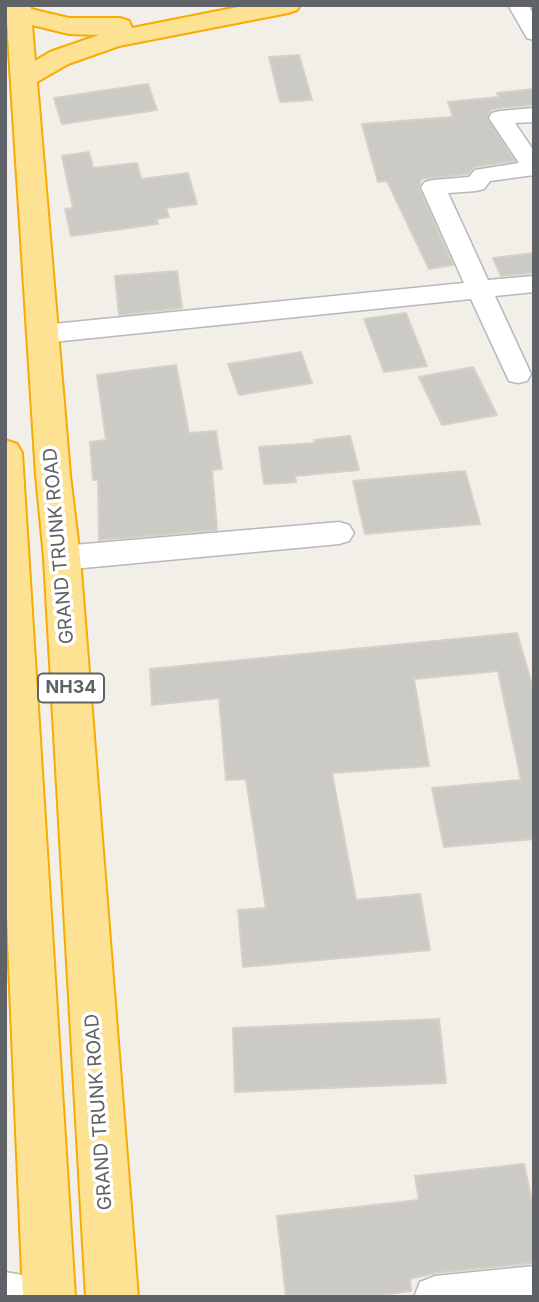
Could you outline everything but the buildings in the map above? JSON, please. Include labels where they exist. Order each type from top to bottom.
[{"type":"highway","points":[[13,7],[69,26],[92,28],[113,27],[227,5]]},
{"type":"highway","points":[[23,79],[60,58],[113,39],[288,5]]},
{"type":"highway","name":"GRAND TRUNK ROAD","points":[[13,7],[23,79],[62,558],[112,1297]]},
{"type":"highway","name":"NH34","points":[[5,453],[13,753],[49,1297]]},
{"type":"street","points":[[517,5],[534,34]]},
{"type":"street","points":[[518,374],[433,187],[476,184],[483,175],[534,168],[500,118],[534,115]]},
{"type":"street","points":[[43,334],[336,302],[534,284]]},
{"type":"street","points":[[62,558],[339,533]]},
{"type":"street","points":[[435,1297],[534,1287]]},
{"type":"street","points":[[5,1293],[29,1297]]}]
